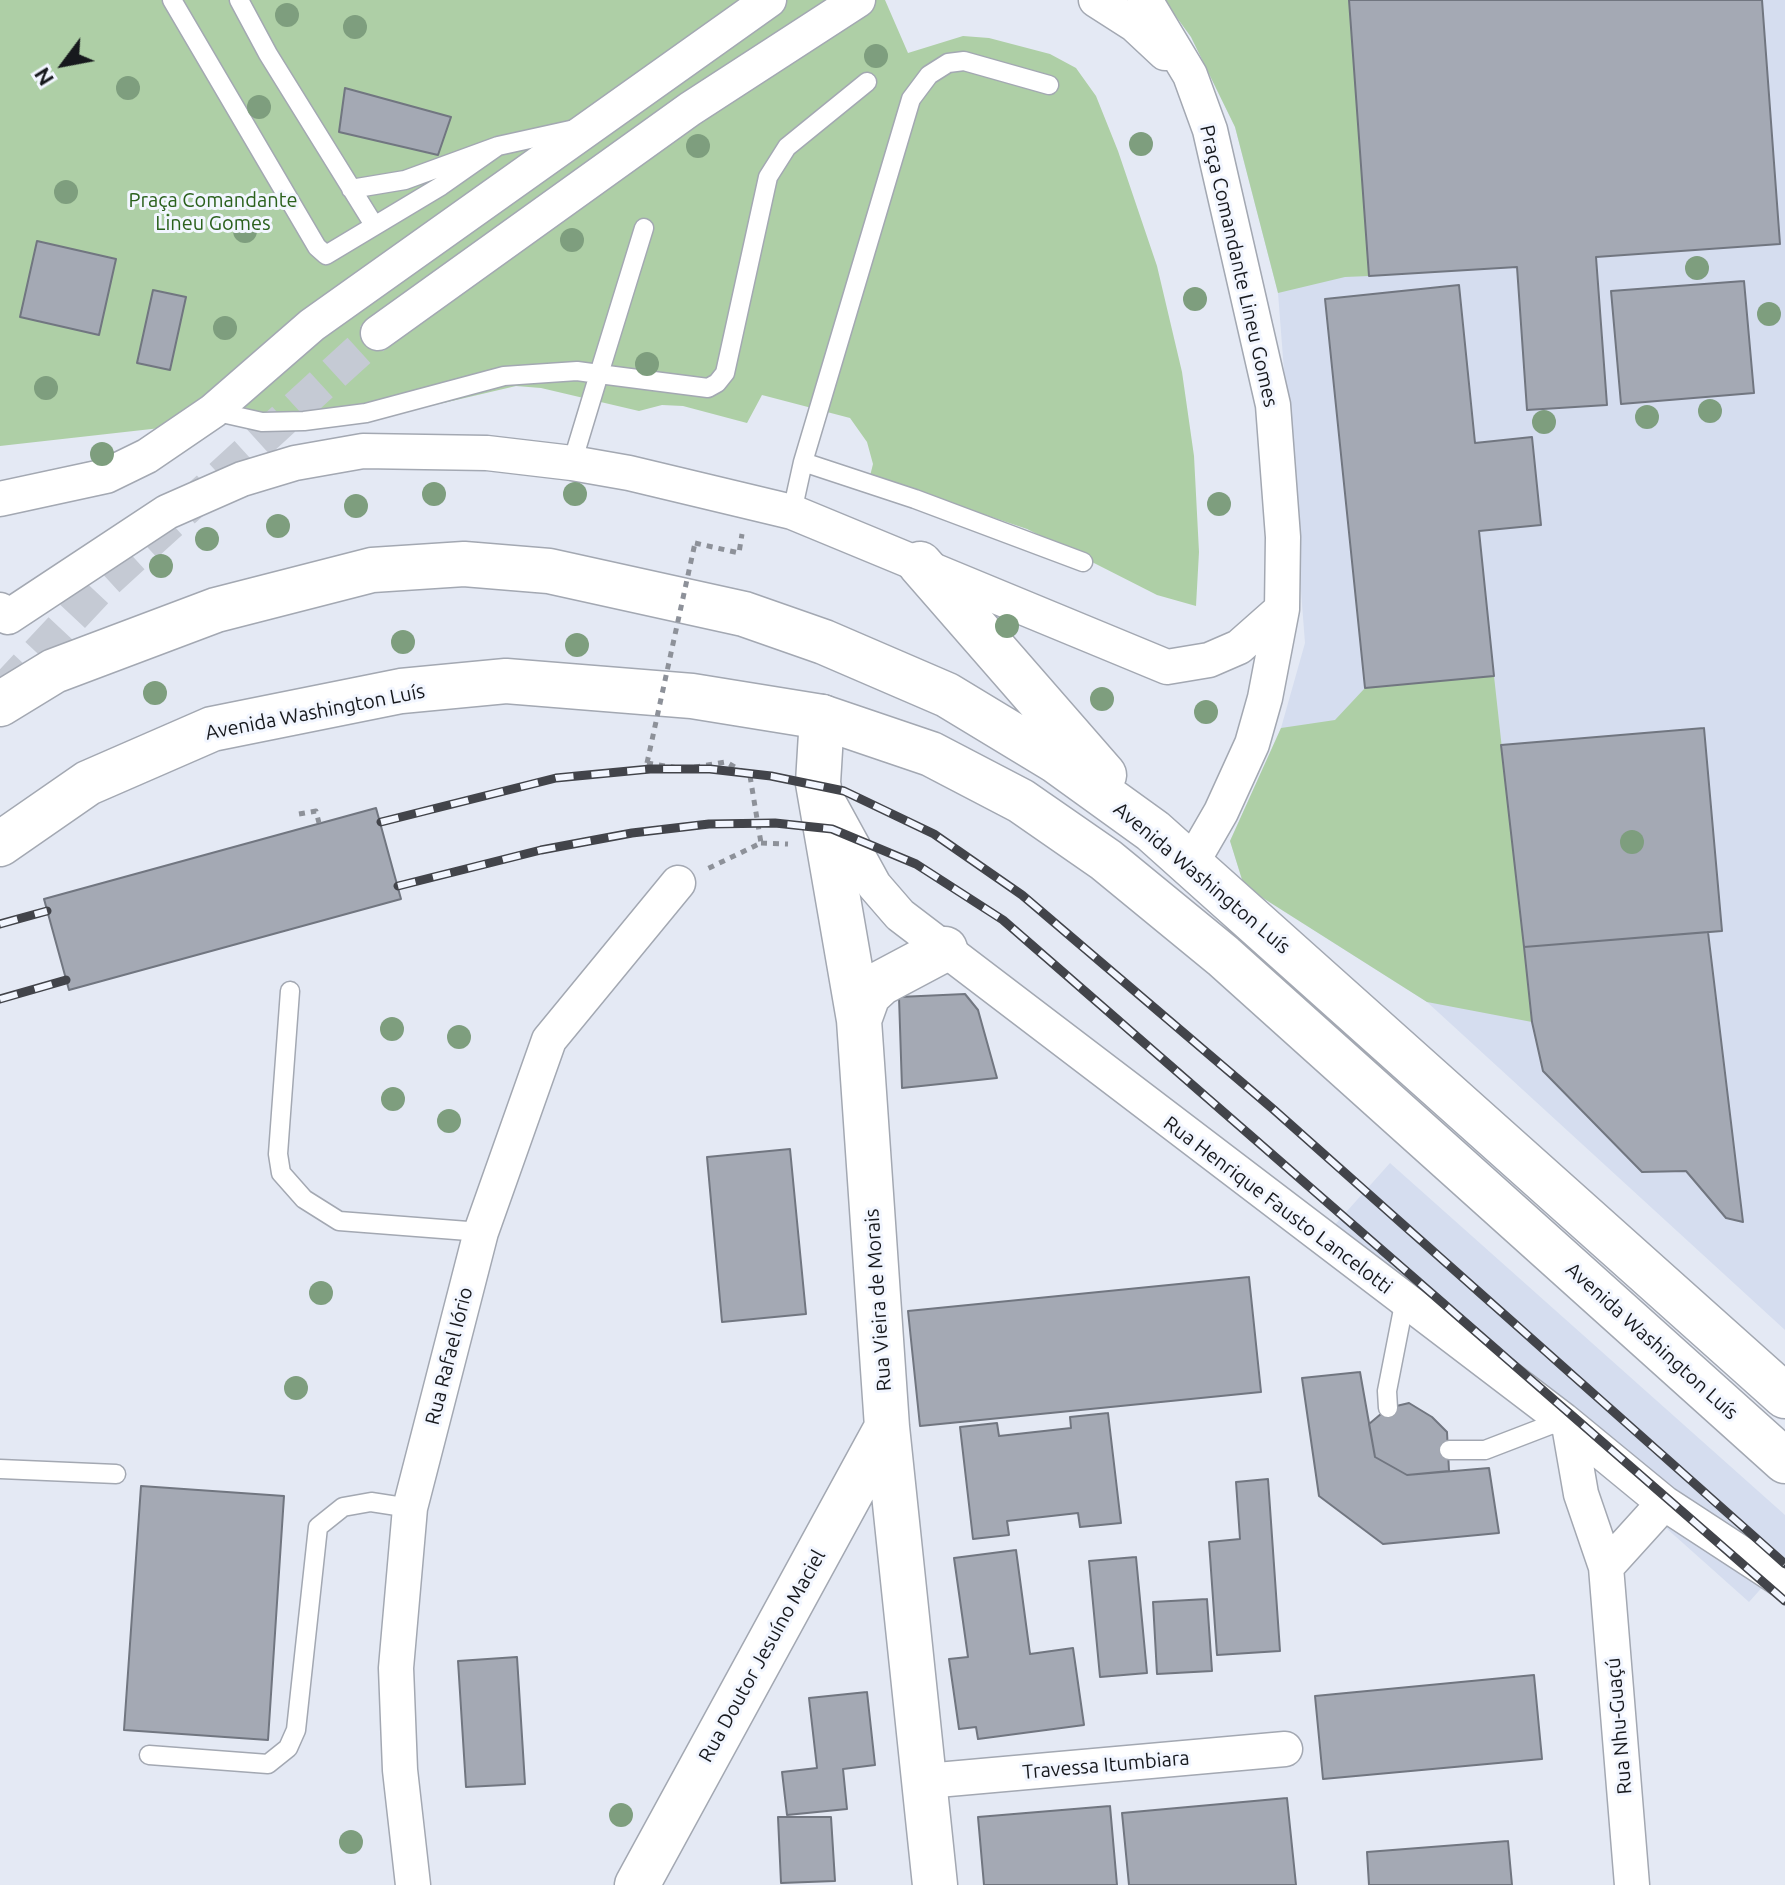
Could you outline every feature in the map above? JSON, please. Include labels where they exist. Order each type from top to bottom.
[{"type":"main road","name":"Avenida Washington Luís","points":[[0,704],[54,671],[216,610],[372,570],[464,564],[549,571],[744,614],[824,642],[947,695],[1056,761],[1153,831],[1785,1396]]},
{"type":"main road","points":[[920,564],[1153,831]]},
{"type":"main road","name":"Avenida Washington Luís","points":[[0,844],[88,783],[212,729],[401,691],[506,681],[692,696],[822,717],[931,754],[1021,801],[1106,860],[1223,956],[1785,1461]]},
{"type":"main road","name":"Rua Vieira de Morais","points":[[822,717],[818,783],[859,1020],[887,1427],[935,1885]]},
{"type":"main road","points":[[859,1020],[868,995],[881,983],[945,949]]},
{"type":"main road","name":"Rua Doutor Jesuíno Maciel","points":[[637,1885],[887,1427]]},
{"type":"main road","points":[[832,1528],[857,1522],[886,1537],[902,1555]]},
{"type":"street","points":[[0,499],[106,476],[147,456],[213,411],[312,325],[769,0]]},
{"type":"street","points":[[378,333],[690,109],[858,0]]},
{"type":"street","points":[[1096,0],[1135,25],[1190,75]]},
{"type":"street","name":"Praça Comandante Lineu Gomes","points":[[1145,0],[1190,75],[1210,130],[1273,405],[1283,537],[1282,609],[1265,698],[1252,744],[1221,812],[1191,864]]},
{"type":"street","points":[[3,616],[167,512],[242,479],[295,463],[363,451],[487,453],[572,463],[629,473],[792,512],[1167,667],[1209,660],[1239,647],[1282,609]]},
{"type":"street","name":"Rua Henrique Fausto Lancelotti","points":[[818,783],[886,900],[900,915],[1171,1125],[1405,1299],[1664,1503],[1785,1582]]},
{"type":"street","name":"Rua Rafael Iório","points":[[413,1885],[400,1770],[396,1668],[410,1508],[481,1232],[549,1040],[678,883]]},
{"type":"street","name":"Rua Nhu-Guaçú","points":[[1566,1423],[1581,1494],[1606,1567],[1632,1885]]},
{"type":"street","points":[[1606,1567],[1664,1503]]},
{"type":"street","name":"Travessa Itumbiara","points":[[926,1781],[1285,1749]]},
{"type":"lane","points":[[172,0],[321,253],[331,254],[441,186],[498,146]]},
{"type":"lane","points":[[239,0],[374,225]]},
{"type":"lane","points":[[792,512],[803,462],[911,99],[929,75],[948,63],[964,61],[1049,85]]},
{"type":"lane","points":[[213,411],[262,422],[304,421],[366,413],[504,376],[566,371],[708,388],[725,373],[768,177],[787,147],[867,82]]},
{"type":"lane","points":[[351,189],[405,180],[498,146],[589,126]]},
{"type":"lane","points":[[572,463],[644,228]]},
{"type":"lane","points":[[803,462],[915,499],[1083,562]]},
{"type":"lane","points":[[290,991],[278,1154],[281,1173],[304,1199],[339,1221],[481,1232]]},
{"type":"lane","points":[[1388,1408],[1387,1391],[1405,1299]]},
{"type":"lane","points":[[1449,1450],[1485,1450],[1566,1423]]},
{"type":"lane","points":[[0,1469],[116,1474]]},
{"type":"lane","points":[[149,1755],[268,1764],[288,1748],[296,1730],[318,1527],[343,1507],[371,1502],[410,1508]]},
{"type":"path","points":[[678,883],[761,843],[750,776],[726,762],[684,769],[647,763],[695,543],[739,553]]},
{"type":"path","points":[[299,814],[316,811],[319,823]]},
{"type":"shaded area","points":[[1164,0],[1785,0],[1785,1330],[1427,1002],[1244,886],[1230,841],[1281,728],[1305,643],[1278,293],[1235,127],[1191,37]]},
{"type":"shaded area","points":[[1390,1163],[1785,1515],[1785,1562],[1749,1602],[1331,1229]]},
{"type":"green space","name":"Praça Comandante Lineu Gomes","points":[[0,0],[885,0],[908,53],[963,36],[989,38],[1050,54],[1076,68],[1096,96],[1157,266],[1182,372],[1194,456],[1199,552],[1196,606],[1157,595],[1027,529],[870,476],[873,464],[867,442],[850,418],[762,395],[747,423],[683,406],[662,405],[639,411],[541,388],[516,386],[392,415],[205,423],[0,446]]},
{"type":"green space","points":[[1164,0],[1349,0],[1369,276],[1345,277],[1278,293],[1235,127],[1191,37]]},
{"type":"green space","points":[[1494,676],[1532,1022],[1427,1002],[1244,886],[1230,841],[1281,728],[1335,720],[1365,688]]},
{"type":"building","points":[[1349,0],[1762,0],[1780,244],[1596,257],[1607,405],[1527,410],[1517,267],[1369,276]]},
{"type":"building","points":[[345,88],[451,117],[438,155],[339,132]]},
{"type":"building","points":[[37,241],[116,259],[99,335],[20,317]]},
{"type":"building","points":[[1744,281],[1754,393],[1621,404],[1611,291]]},
{"type":"building","points":[[1459,285],[1475,443],[1532,437],[1541,525],[1479,531],[1494,676],[1365,688],[1325,299]]},
{"type":"building","points":[[153,290],[186,297],[170,370],[137,363]]},
{"type":"building","points":[[1704,728],[1722,931],[1524,947],[1501,745]]},
{"type":"building","points":[[376,808],[401,899],[69,990],[44,899]]},
{"type":"building","points":[[1708,932],[1743,1222],[1726,1218],[1686,1171],[1642,1172],[1543,1071],[1532,1022],[1524,947]]},
{"type":"building","points":[[965,994],[978,1010],[997,1078],[902,1088],[899,997]]},
{"type":"building","points":[[790,1149],[806,1314],[722,1322],[707,1157]]},
{"type":"building","points":[[1249,1277],[1261,1392],[920,1426],[908,1311]]},
{"type":"building","points":[[1360,1372],[1375,1457],[1407,1475],[1489,1468],[1499,1533],[1383,1544],[1319,1496],[1302,1378]]},
{"type":"building","points":[[1409,1403],[1432,1417],[1447,1432],[1449,1471],[1407,1475],[1375,1457],[1369,1424],[1388,1408]]},
{"type":"building","points":[[1108,1413],[1121,1523],[1080,1527],[1078,1513],[1007,1521],[1009,1535],[973,1539],[960,1427],[997,1423],[999,1436],[1071,1428],[1070,1417]]},
{"type":"building","points":[[1268,1479],[1280,1651],[1217,1655],[1209,1542],[1240,1539],[1236,1482]]},
{"type":"building","points":[[141,1486],[284,1496],[268,1740],[124,1730]]},
{"type":"building","points":[[1016,1550],[1030,1654],[1073,1648],[1084,1725],[978,1739],[976,1727],[959,1729],[949,1659],[968,1657],[954,1558]]},
{"type":"building","points":[[1136,1557],[1147,1673],[1100,1677],[1089,1561]]},
{"type":"building","points":[[1207,1599],[1212,1671],[1157,1674],[1153,1602]]},
{"type":"building","points":[[517,1657],[525,1784],[466,1787],[458,1661]]},
{"type":"building","points":[[1534,1675],[1542,1759],[1323,1779],[1315,1696]]},
{"type":"building","points":[[867,1692],[875,1765],[843,1769],[847,1809],[787,1815],[782,1772],[817,1768],[809,1698]]},
{"type":"building","points":[[1287,1798],[1296,1885],[1129,1885],[1122,1813]]},
{"type":"building","points":[[1110,1806],[1117,1885],[984,1885],[978,1817]]},
{"type":"building","points":[[778,1817],[831,1817],[835,1881],[781,1883]]},
{"type":"building","points":[[1508,1841],[1512,1885],[1369,1885],[1367,1852]]},
{"type":"tunnel","points":[[3,691],[100,587],[378,333]]},
{"type":"railway","points":[[381,822],[556,778],[650,769],[710,769],[771,776],[844,791],[934,834],[1022,895],[1273,1109],[1785,1564]]},
{"type":"railway","points":[[398,886],[541,850],[632,833],[709,824],[775,823],[832,829],[916,864],[1003,920],[1785,1601]]},
{"type":"railway","points":[[0,924],[47,911]]},
{"type":"railway","points":[[0,999],[66,980]]}]
